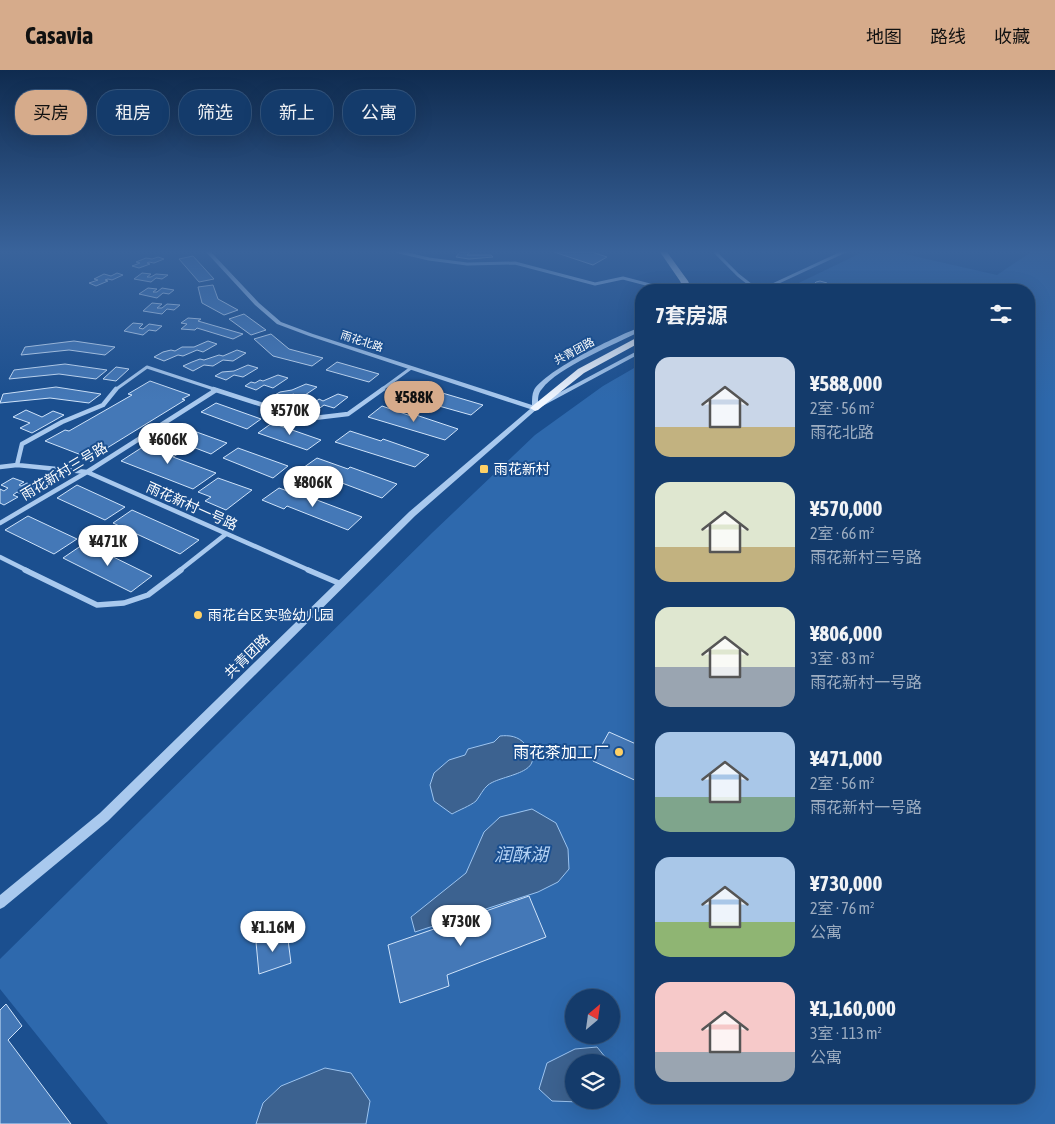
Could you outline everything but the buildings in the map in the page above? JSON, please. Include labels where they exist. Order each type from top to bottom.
[{"type":"main road","points":[[535,408],[581,371],[635,342]]},
{"type":"street","name":"雨花北路","points":[[254,301],[279,323],[311,336],[535,408]]},
{"type":"street","name":"共青团路","points":[[535,408],[535,396],[538,388],[556,374],[635,332]]},
{"type":"street","name":"共青团路","points":[[0,903],[104,817],[412,514],[535,408],[635,353]]},
{"type":"street","points":[[17,465],[22,444],[62,422],[103,405],[116,390],[147,367],[306,419],[348,414],[410,368]]},
{"type":"street","name":"雨花新村三号路","points":[[0,523],[87,472],[216,390]]},
{"type":"street","name":"雨花新村一号路","points":[[0,467],[17,465],[87,472],[341,584]]},
{"type":"street","points":[[0,557],[97,605],[124,602],[148,595],[226,534]]},
{"type":"shaded area","points":[[1035,301],[1055,301],[1055,1124],[108,1124],[0,989],[0,959],[433,532],[535,435],[603,386],[635,367],[635,1104],[1035,1104]]},
{"type":"water","points":[[500,736],[513,737],[525,744],[531,754],[532,762],[528,767],[522,772],[488,785],[476,801],[452,814],[434,801],[430,785],[434,773],[449,760],[465,755],[468,749],[494,742]]},
{"type":"water","name":"润酥湖","points":[[532,809],[556,823],[568,849],[569,869],[558,882],[538,892],[415,932],[411,917],[466,873],[484,832],[500,817]]},
{"type":"water","points":[[597,1047],[603,1054],[565,1054],[575,1049]]},
{"type":"water","points":[[565,1054],[565,1101],[552,1101],[539,1089],[547,1063]]},
{"type":"water","points":[[325,1068],[351,1073],[370,1101],[366,1124],[256,1124],[263,1103],[281,1086]]},
{"type":"place","name":"雨花新村","points":[[484,469]]},
{"type":"place","name":"雨花台区实验幼儿园","points":[[198,615]]},
{"type":"place","name":"雨花茶加工厂","points":[[619,752]]}]
